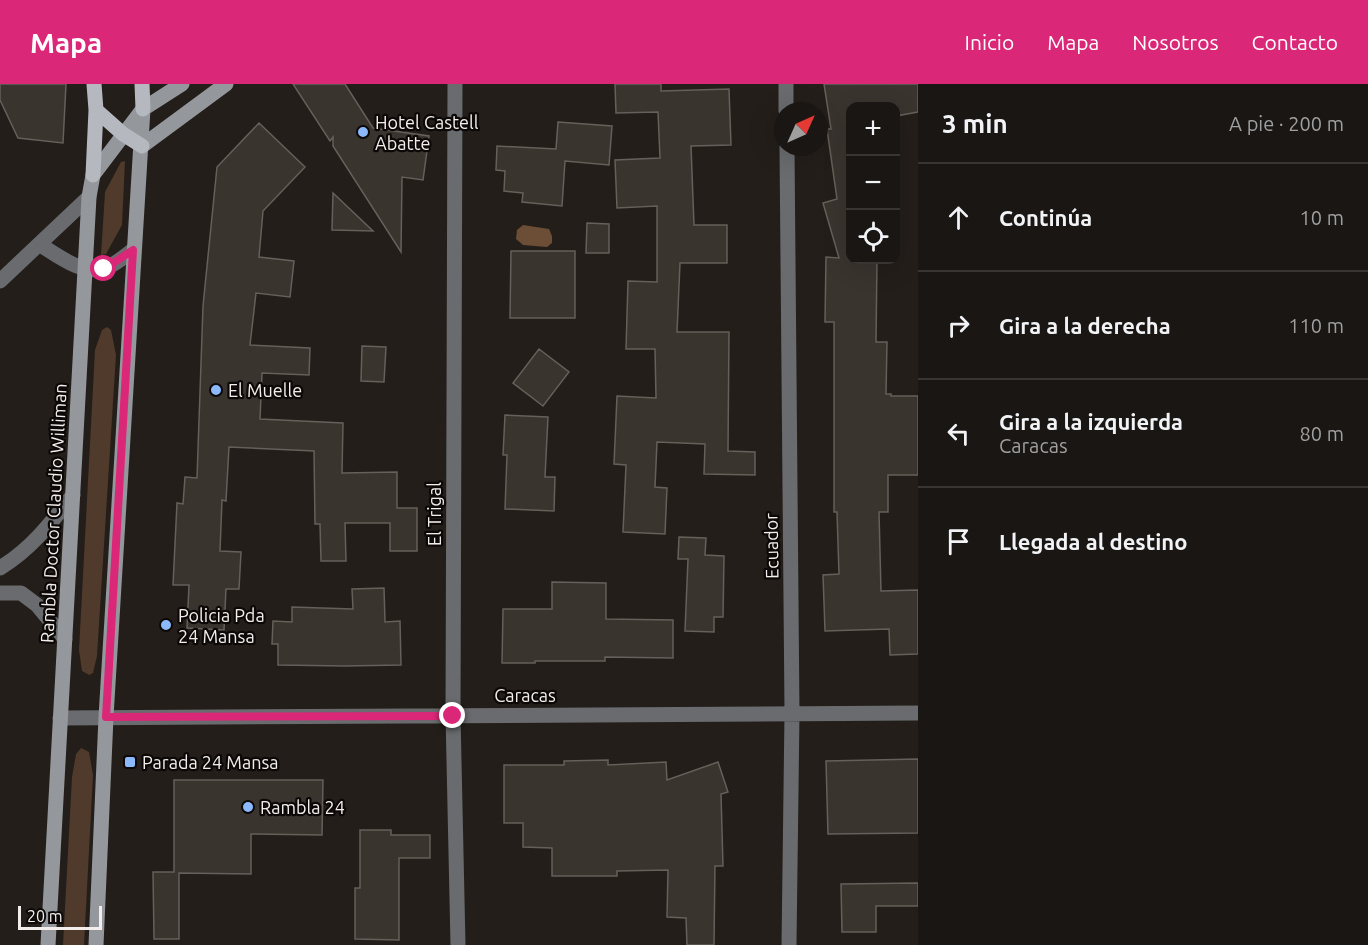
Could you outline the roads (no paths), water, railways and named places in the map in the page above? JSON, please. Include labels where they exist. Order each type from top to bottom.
[{"type":"main road","name":"Rambla Doctor Claudio Williman","points":[[48,945],[89,197],[93,175],[96,110],[94,84]]},
{"type":"main road","points":[[96,945],[106,717],[133,250],[142,146],[142,84]]},
{"type":"main road","points":[[93,175],[143,109],[182,84]]},
{"type":"main road","points":[[142,146],[226,84]]},
{"type":"main road","points":[[96,110],[123,134],[142,146]]},
{"type":"street","name":"El Trigal","points":[[455,84],[453,716],[458,945]]},
{"type":"street","points":[[786,84],[786,102]]},
{"type":"street","name":"Ecuador","points":[[787,156],[792,713],[789,945]]},
{"type":"street","points":[[0,281],[89,197]]},
{"type":"street","points":[[39,244],[66,261],[86,269],[104,269],[133,250]]},
{"type":"street","points":[[0,568],[19,557],[35,541],[73,495]]},
{"type":"street","points":[[0,593],[21,593],[37,605],[65,639]]},
{"type":"street","name":"Caracas","points":[[60,718],[918,712]]},
{"type":"place","name":"Hotel Castell Abatte","points":[[363,132]]},
{"type":"place","name":"El Muelle","points":[[216,390]]},
{"type":"place","name":"Policia Pda 24 Mansa","points":[[166,625]]},
{"type":"place","name":"Parada 24 Mansa","points":[[130,762]]},
{"type":"place","name":"Rambla 24","points":[[248,807]]}]
